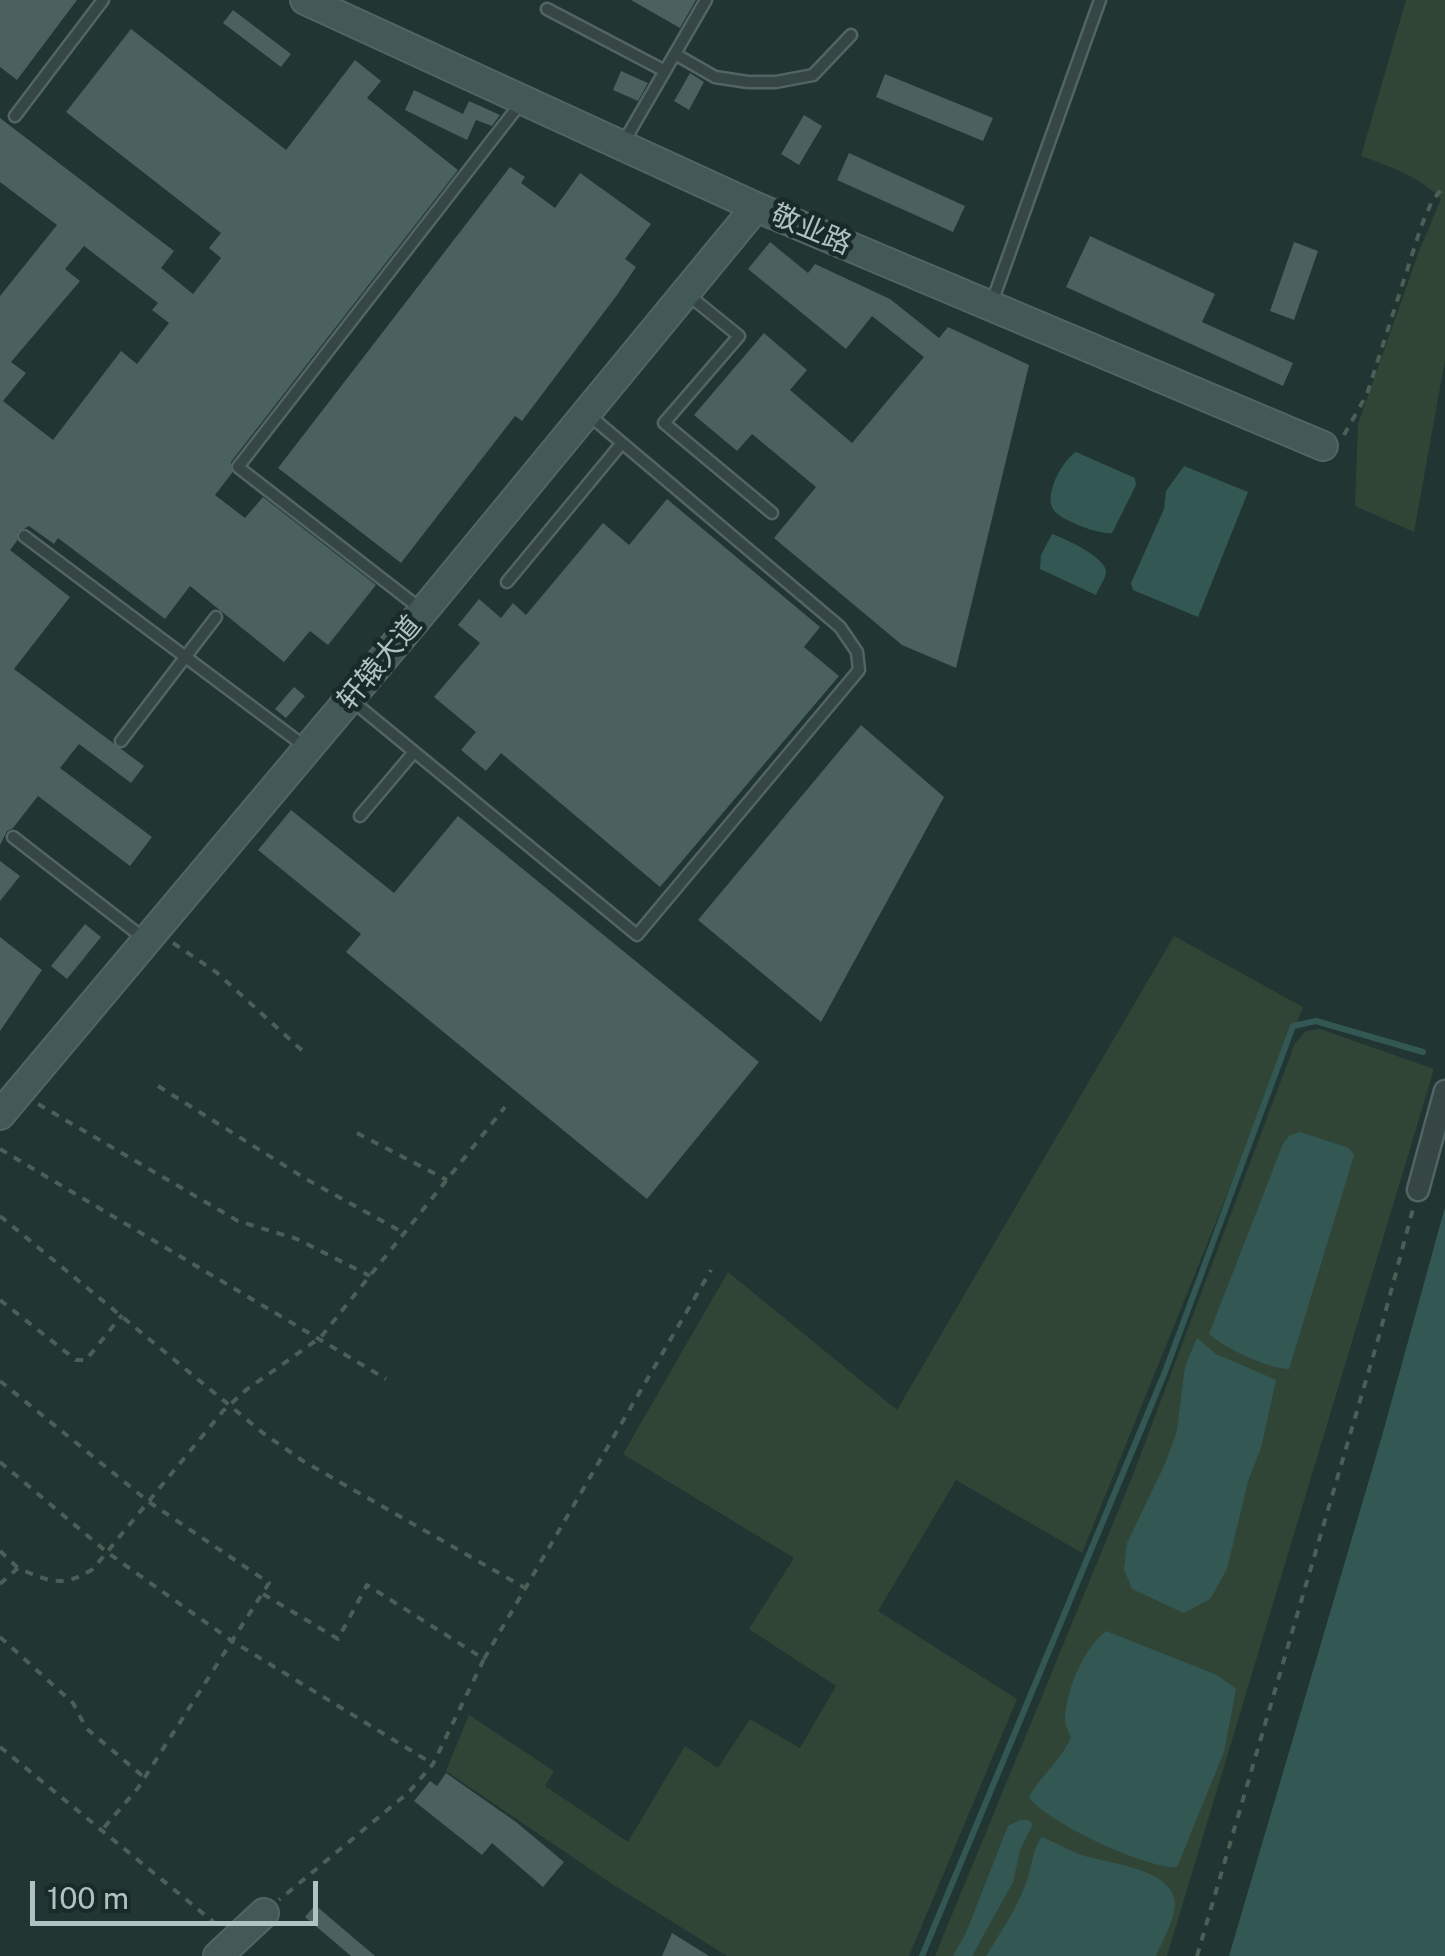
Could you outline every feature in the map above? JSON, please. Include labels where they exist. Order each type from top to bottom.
[{"type":"street","name":"敬业路","points":[[305,0],[756,207],[1323,446]]},
{"type":"street","name":"轩辕大道","points":[[0,1115],[756,207]]},
{"type":"street","points":[[1418,1190],[1445,1091]]},
{"type":"street","points":[[226,1948],[264,1913]]},
{"type":"lane","points":[[15,116],[103,0]]},
{"type":"lane","points":[[622,146],[706,0]]},
{"type":"lane","points":[[990,306],[1100,0]]},
{"type":"lane","points":[[547,8],[664,71]]},
{"type":"lane","points":[[675,54],[727,80],[799,80],[821,68],[851,35]]},
{"type":"lane","points":[[423,611],[238,468],[522,100]]},
{"type":"lane","points":[[686,292],[739,336],[664,422],[772,513]]},
{"type":"lane","points":[[349,699],[638,934],[859,670],[857,652],[840,627],[586,413]]},
{"type":"lane","points":[[507,582],[622,443]]},
{"type":"lane","points":[[24,536],[308,748]]},
{"type":"lane","points":[[121,740],[216,618]]},
{"type":"lane","points":[[360,816],[414,752]]},
{"type":"lane","points":[[14,836],[150,936]]},
{"type":"path","points":[[1323,446],[1339,440],[1367,394],[1421,227],[1445,185]]},
{"type":"path","points":[[150,936],[216,972],[307,1055]]},
{"type":"path","points":[[158,1086],[306,1179],[404,1233]]},
{"type":"path","points":[[19,1093],[238,1221],[297,1239],[370,1276]]},
{"type":"path","points":[[0,1551],[18,1568],[48,1581],[73,1581],[93,1568],[231,1404],[321,1337],[505,1107]]},
{"type":"path","points":[[356,1134],[447,1180]]},
{"type":"path","points":[[0,1150],[386,1379]]},
{"type":"path","points":[[1198,1956],[1374,1355],[1418,1190]]},
{"type":"path","points":[[0,1216],[263,1433],[303,1461],[525,1588]]},
{"type":"path","points":[[264,1913],[388,1810],[432,1764],[484,1659],[711,1270]]},
{"type":"path","points":[[0,1300],[76,1360],[86,1360],[122,1315]]},
{"type":"path","points":[[0,1381],[149,1502],[270,1583],[144,1778],[102,1830]]},
{"type":"path","points":[[0,1462],[108,1554],[232,1641],[432,1764]]},
{"type":"path","points":[[0,1584],[18,1568]]},
{"type":"path","points":[[262,1594],[338,1639],[367,1585],[484,1659]]},
{"type":"path","points":[[0,1637],[73,1703],[86,1728],[144,1778]]},
{"type":"path","points":[[0,1746],[102,1830],[226,1948]]},
{"type":"green space","points":[[1406,0],[1445,0],[1445,360],[1414,532],[1355,506],[1358,424],[1441,199],[1414,178],[1361,156]]},
{"type":"green space","points":[[1174,936],[1303,1007],[1082,1553],[956,1480],[878,1611],[1017,1699],[909,1956],[727,1956],[609,1882],[446,1771],[469,1715],[554,1771],[545,1786],[628,1842],[685,1746],[718,1768],[750,1719],[800,1748],[836,1686],[749,1629],[794,1558],[623,1454],[728,1272],[897,1410]]},
{"type":"green space","points":[[1320,1029],[1434,1069],[1167,1956],[935,1956],[1131,1480],[1295,1043],[1306,1031]]},
{"type":"water","points":[[1076,452],[1135,478],[1136,485],[1112,533],[1080,526],[1053,509],[1051,494],[1056,477]]},
{"type":"water","points":[[1184,466],[1248,492],[1198,617],[1133,590],[1131,583],[1164,509],[1166,491]]},
{"type":"water","points":[[1052,534],[1100,561],[1106,574],[1096,595],[1040,569],[1041,555]]},
{"type":"water","points":[[1300,1132],[1349,1148],[1354,1155],[1289,1369],[1247,1357],[1209,1334],[1283,1144],[1289,1136]]},
{"type":"water","points":[[1445,1207],[1445,1956],[1229,1956],[1382,1436]]},
{"type":"water","points":[[1197,1338],[1216,1354],[1276,1380],[1227,1569],[1210,1599],[1184,1613],[1132,1589],[1124,1569],[1127,1543],[1177,1431],[1185,1367]]},
{"type":"water","points":[[1106,1631],[1217,1675],[1236,1689],[1224,1752],[1177,1867],[1143,1860],[1098,1842],[1055,1819],[1029,1797],[1071,1738],[1065,1718],[1074,1680],[1090,1648]]},
{"type":"water","points":[[1020,1820],[1033,1824],[1020,1850],[1013,1882],[972,1956],[953,1956],[966,1933],[1008,1826]]},
{"type":"water","points":[[1042,1837],[1080,1854],[1149,1874],[1169,1887],[1174,1911],[1156,1956],[986,1956],[1018,1902]]},
{"type":"building","points":[[0,0],[77,0],[17,80],[0,67]]},
{"type":"building","points":[[631,0],[696,0],[680,28]]},
{"type":"building","points":[[233,10],[291,54],[281,67],[223,23]]},
{"type":"building","points":[[131,29],[286,150],[355,60],[381,81],[367,98],[458,170],[231,462],[232,473],[215,495],[245,518],[263,497],[376,585],[328,645],[310,631],[284,662],[190,586],[165,619],[58,538],[54,544],[29,526],[17,532],[17,541],[10,550],[70,597],[14,669],[144,766],[131,783],[79,744],[60,768],[152,837],[130,866],[38,796],[7,831],[0,845],[0,296],[57,225],[0,182],[0,118],[174,251],[161,268],[193,294],[221,258],[209,248],[221,233],[66,112]],"holes":[[[84,246],[158,303],[152,310],[169,323],[137,364],[121,351],[53,440],[3,401],[26,373],[11,362],[80,281],[65,269]]]},
{"type":"building","points":[[621,71],[648,83],[638,101],[613,90]]},
{"type":"building","points":[[690,73],[704,82],[689,110],[674,101]]},
{"type":"building","points":[[885,74],[993,118],[983,141],[876,97]]},
{"type":"building","points":[[414,90],[463,114],[469,101],[500,115],[492,126],[476,120],[467,140],[405,110]]},
{"type":"building","points":[[804,115],[822,126],[799,165],[781,154]]},
{"type":"building","points":[[849,153],[965,206],[953,232],[837,180]]},
{"type":"building","points":[[510,167],[525,177],[521,183],[555,208],[580,173],[651,224],[625,259],[636,267],[617,295],[522,421],[515,416],[401,563],[278,468]]},
{"type":"building","points":[[1090,236],[1215,294],[1202,322],[1293,363],[1283,386],[1066,287]]},
{"type":"building","points":[[770,242],[808,273],[815,264],[890,299],[939,338],[948,327],[1029,365],[956,668],[902,645],[774,538],[816,487],[752,434],[737,451],[694,415],[764,333],[807,370],[790,390],[852,443],[924,357],[872,316],[846,349],[748,269]]},
{"type":"building","points":[[1294,242],[1318,251],[1294,320],[1270,311]]},
{"type":"building","points":[[667,499],[820,627],[804,647],[839,676],[660,887],[501,753],[486,771],[461,750],[476,732],[434,697],[480,643],[458,625],[479,599],[501,618],[513,603],[526,615],[603,523],[629,545]]},
{"type":"building","points":[[294,687],[305,696],[286,718],[275,709]]},
{"type":"building","points":[[861,725],[944,797],[821,1022],[698,920]]},
{"type":"building","points":[[291,810],[394,893],[458,816],[759,1062],[647,1199],[346,952],[361,934],[258,850]]},
{"type":"building","points":[[0,861],[20,876],[0,901]]},
{"type":"building","points":[[85,924],[101,937],[67,979],[51,966]]},
{"type":"building","points":[[0,937],[42,970],[0,1031]]},
{"type":"building","points":[[446,1773],[516,1822],[564,1862],[543,1887],[492,1843],[482,1855],[414,1801],[430,1781],[437,1786]]},
{"type":"building","points":[[315,1905],[375,1956],[351,1956],[305,1917]]},
{"type":"building","points":[[672,1933],[709,1956],[662,1956]]},
{"type":"waterway","points":[[922,1956],[1165,1372],[1293,1026],[1316,1021],[1423,1052]]}]
